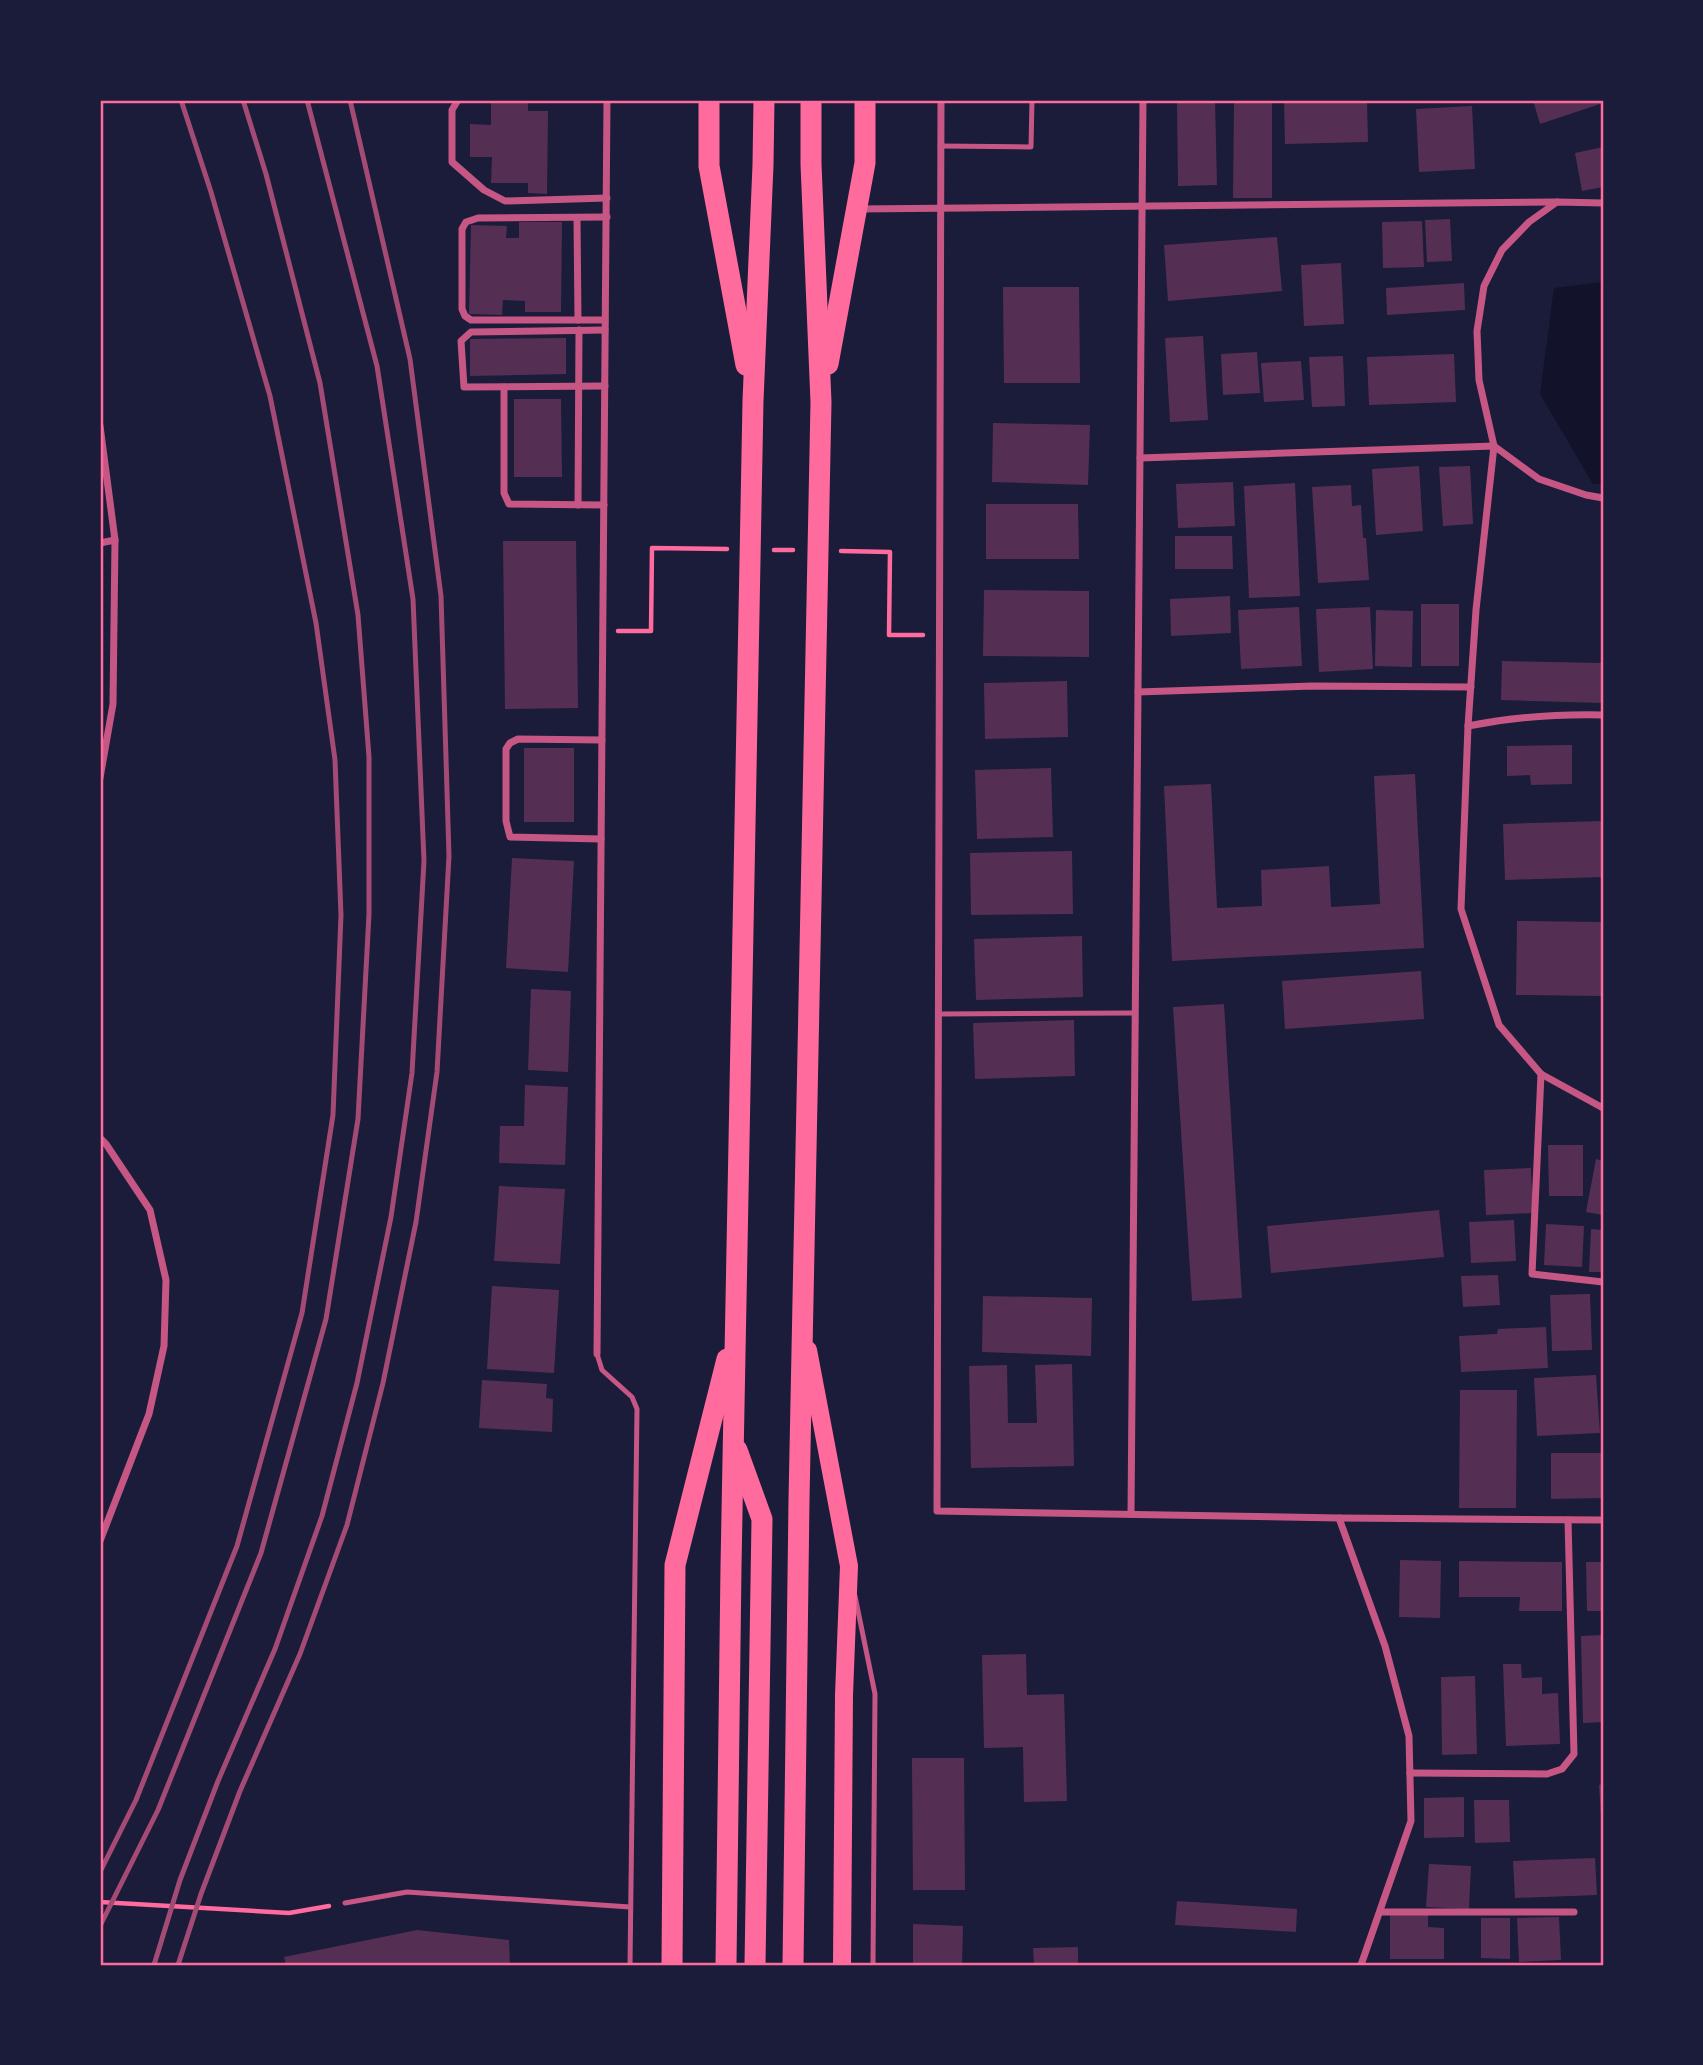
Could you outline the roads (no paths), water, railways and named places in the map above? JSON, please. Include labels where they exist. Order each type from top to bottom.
[{"type":"highway","points":[[709,100],[709,166],[753,401]]},
{"type":"highway","points":[[726,1964],[753,401],[764,100]]},
{"type":"highway","points":[[793,1964],[821,402],[811,164],[811,100]]},
{"type":"highway","points":[[821,402],[865,163],[865,100]]},
{"type":"highway","points":[[672,1965],[675,1565],[736,1322]]},
{"type":"highway","points":[[733,1440],[762,1519],[755,1965]]},
{"type":"main road","points":[[803,1326],[849,1566],[844,1695],[842,1965]]},
{"type":"street","points":[[458,100],[452,110],[452,162],[484,190],[505,201],[607,198]]},
{"type":"street","points":[[597,1354],[607,100]]},
{"type":"street","points":[[940,100],[937,1511],[1603,1520]]},
{"type":"street","points":[[1131,1514],[1143,100]]},
{"type":"street","points":[[1557,202],[1529,222],[1502,250],[1484,286],[1477,331],[1479,380],[1494,446],[1476,610],[1468,726],[1461,909],[1499,1025],[1541,1074],[1603,1108]]},
{"type":"street","points":[[857,209],[1603,203]]},
{"type":"street","points":[[606,320],[471,320],[465,316],[462,309],[462,229],[466,222],[478,218],[607,217]]},
{"type":"street","points":[[577,218],[578,320]]},
{"type":"street","points":[[578,505],[579,330]]},
{"type":"street","points":[[605,330],[471,332],[461,341],[464,387],[605,387]]},
{"type":"street","points":[[504,387],[505,499],[509,503],[604,505]]},
{"type":"street","points":[[100,426],[115,540],[113,704],[100,778]]},
{"type":"street","points":[[1140,458],[1494,446],[1539,479],[1603,498]]},
{"type":"street","points":[[100,543],[115,540]]},
{"type":"street","points":[[1138,692],[1312,686],[1471,687]]},
{"type":"street","points":[[1468,726],[1566,714],[1603,715]]},
{"type":"street","points":[[601,839],[510,837],[506,821],[506,749],[510,743],[518,740],[602,740]]},
{"type":"street","points":[[1541,1074],[1532,1274],[1603,1282]]},
{"type":"street","points":[[100,1138],[150,1210],[166,1280],[164,1346],[149,1414],[100,1541]]},
{"type":"street","points":[[1339,1518],[1385,1646],[1409,1736],[1411,1821],[1362,1965]]},
{"type":"street","points":[[1410,1773],[1546,1774],[1562,1769],[1574,1754],[1568,1520]]},
{"type":"street","points":[[1381,1912],[1574,1912]]},
{"type":"lane","points":[[940,146],[1031,147],[1032,100]]},
{"type":"lane","points":[[939,1014],[1135,1013]]},
{"type":"lane","points":[[597,1354],[601,1370],[632,1397],[637,1409],[630,1965]]},
{"type":"lane","points":[[849,1566],[875,1694],[873,1965]]},
{"type":"lane","points":[[345,1903],[407,1892],[630,1907]]},
{"type":"railway","points":[[100,1872],[136,1800],[237,1546],[302,1313],[333,1115],[341,915],[335,760],[316,623],[270,396],[211,192],[181,100]]},
{"type":"railway","points":[[100,1926],[158,1810],[261,1553],[326,1319],[358,1119],[369,914],[369,757],[358,615],[320,383],[266,174],[243,100]]},
{"type":"railway","points":[[154,1965],[180,1880],[218,1781],[275,1649],[322,1516],[357,1383],[391,1217],[412,1073],[424,861],[413,599],[377,366],[307,100]]},
{"type":"railway","points":[[178,1965],[201,1894],[240,1791],[300,1654],[347,1525],[383,1383],[416,1222],[437,1072],[449,856],[441,596],[410,359],[350,100]]}]
